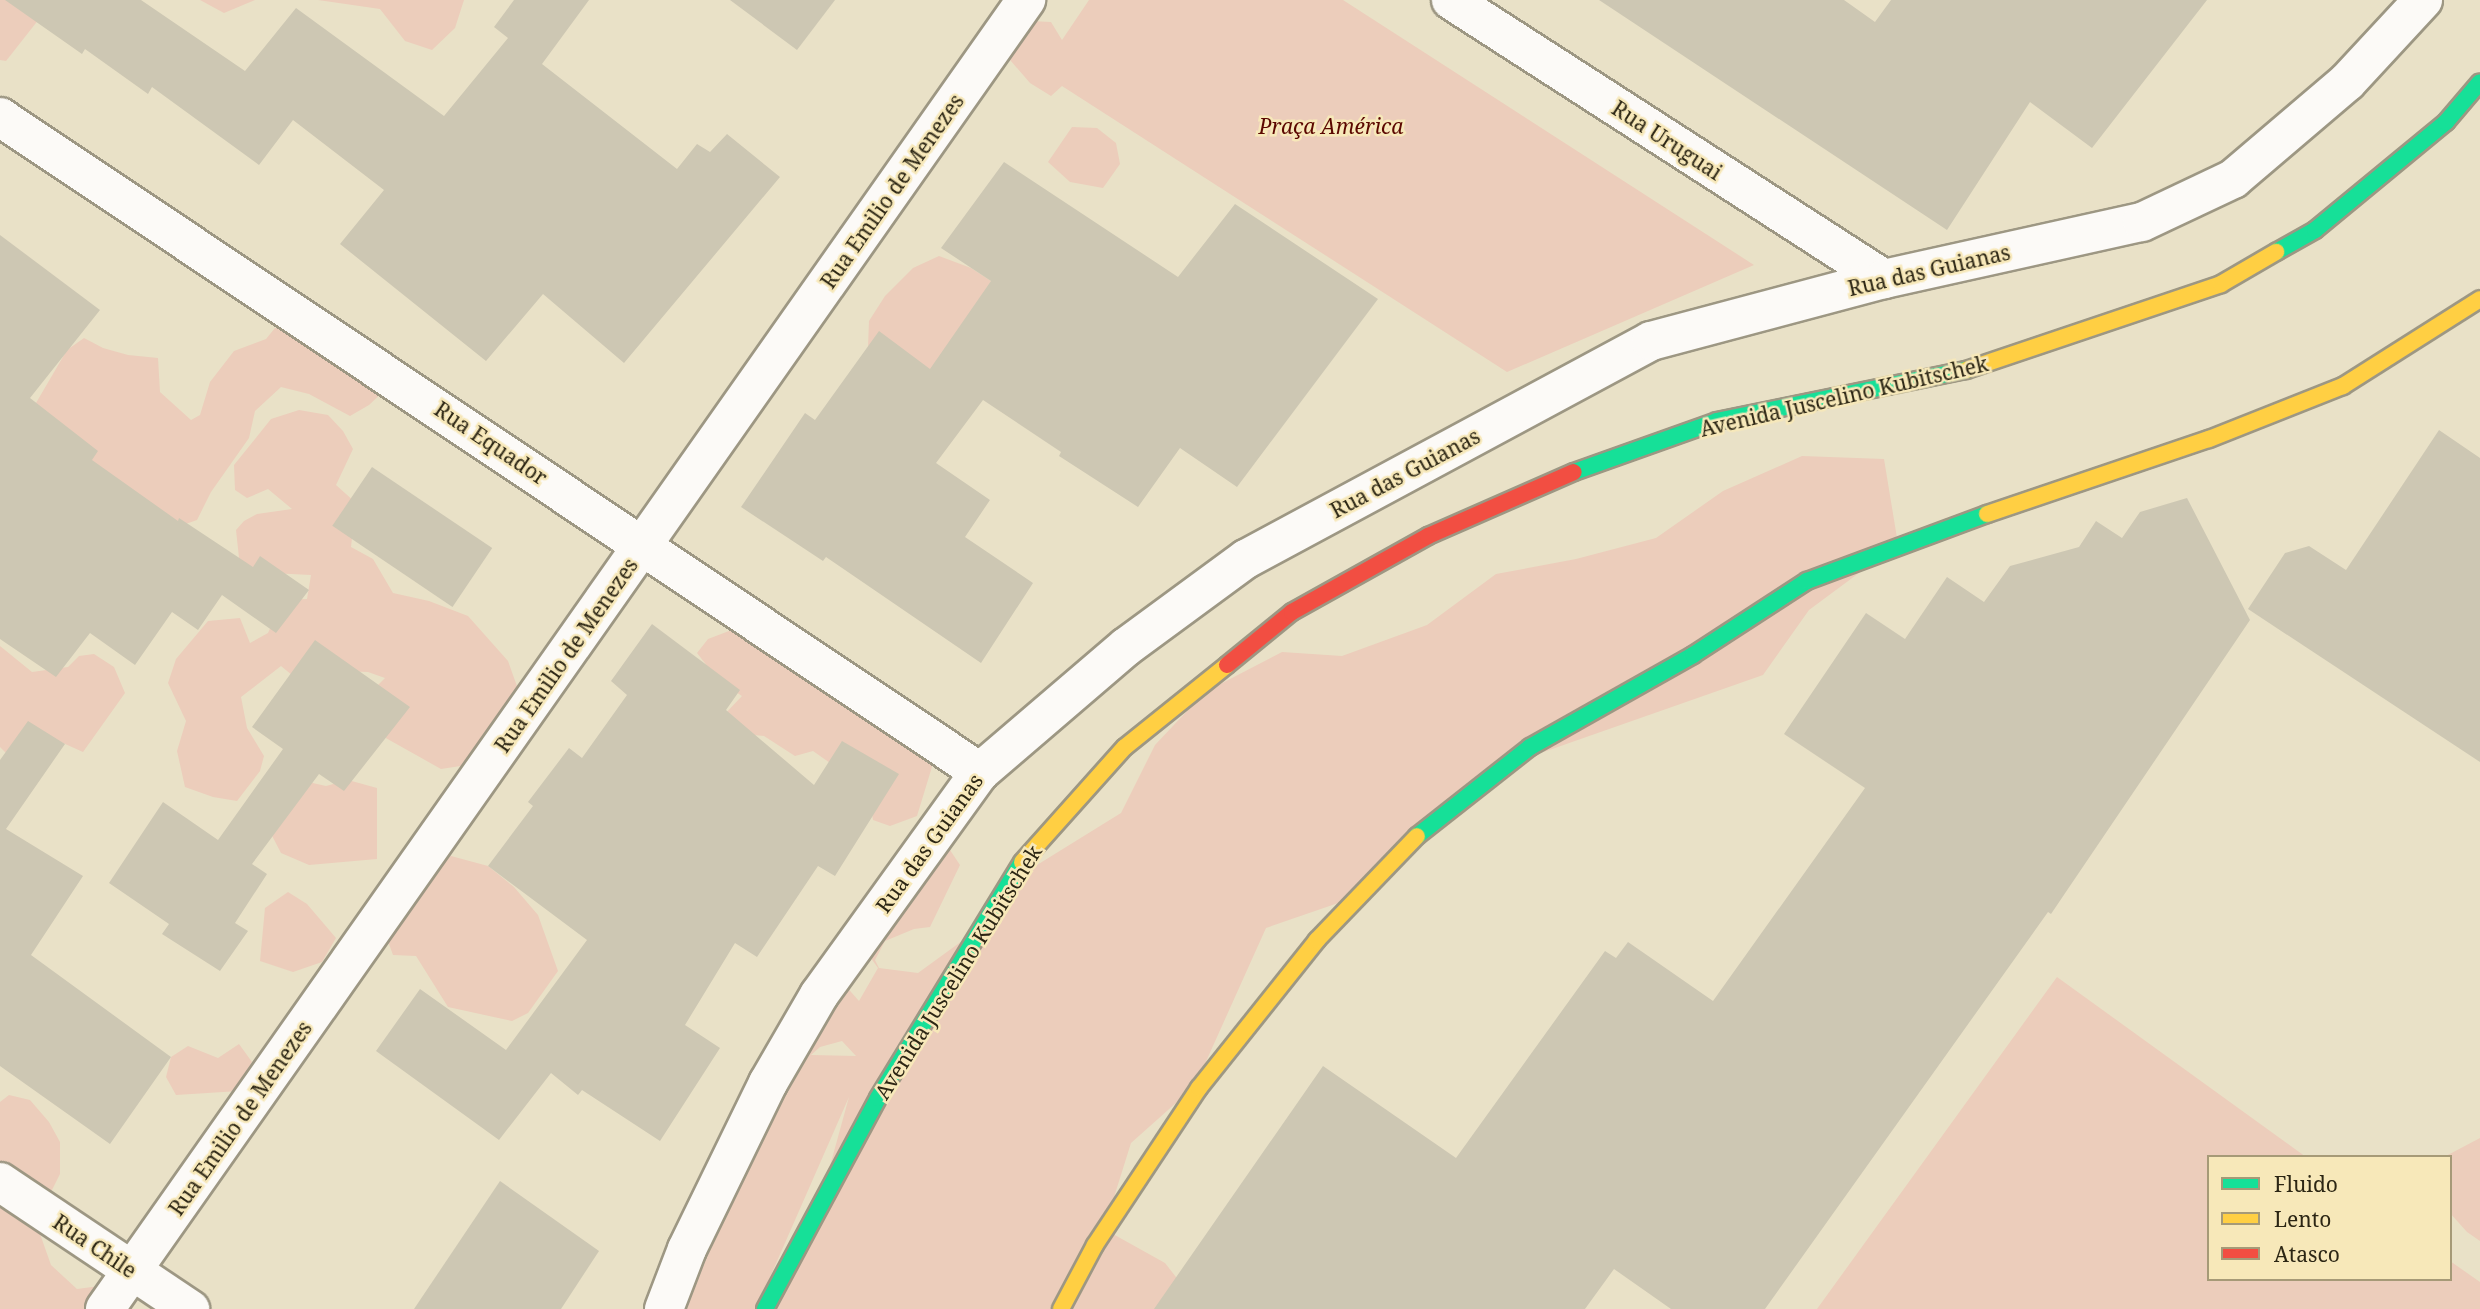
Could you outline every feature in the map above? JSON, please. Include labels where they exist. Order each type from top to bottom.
[{"type":"main road","name":"Avenida Juscelino Kubitschek","points":[[765,1309],[878,1098],[1026,856],[1125,747],[1292,612],[1428,536],[1536,486],[1704,426],[1983,366],[2221,284],[2315,230],[2446,122],[2480,82]]},
{"type":"main road","points":[[1061,1309],[1095,1245],[1199,1088],[1317,940],[1416,836],[1530,747],[1693,655],[1807,581],[2000,509],[2209,439],[2343,386],[2480,299]]},
{"type":"street","name":"Rua Emilio de Menezes","points":[[105,1309],[1026,0]]},
{"type":"street","name":"Rua Uruguai","points":[[1451,0],[1884,279]]},
{"type":"street","name":"Rua das Guianas","points":[[664,1309],[687,1249],[768,1083],[813,1006],[980,772],[1126,647],[1246,559],[1651,341],[1884,279],[2142,222],[2234,179],[2347,82],[2423,0]]},
{"type":"street","name":"Rua Equador","points":[[0,117],[980,772]]},
{"type":"street","name":"Rua Chile","points":[[0,1182],[190,1309]]},
{"type":"green space","points":[[0,0],[33,0],[43,14],[6,61],[0,60]]},
{"type":"green space","points":[[200,0],[255,0],[224,13]]},
{"type":"green space","points":[[318,0],[464,0],[455,28],[432,50],[405,41],[380,9]]},
{"type":"green space","name":"Praça América","points":[[1089,0],[1343,0],[1754,265],[1507,372],[1062,86],[1051,96],[1030,83],[1004,53],[1031,21],[1051,22],[1062,40]]},
{"type":"green space","points":[[1072,127],[1097,128],[1116,143],[1120,164],[1103,188],[1070,182],[1048,162]]},
{"type":"green space","points":[[939,256],[971,268],[991,281],[952,380],[879,364],[868,347],[869,321],[885,296],[913,268]]},
{"type":"green space","points":[[302,326],[385,390],[369,405],[350,416],[309,394],[281,387],[255,411],[249,438],[211,492],[197,520],[177,527],[99,474],[36,403],[67,350],[84,338],[103,348],[128,355],[158,358],[160,392],[191,420],[200,415],[210,382],[234,351],[266,339],[275,328]]},
{"type":"green space","points":[[299,410],[328,415],[343,431],[353,449],[336,485],[356,503],[351,547],[373,559],[393,593],[429,601],[468,616],[508,661],[518,689],[467,765],[441,769],[384,737],[374,689],[385,678],[368,672],[341,671],[298,680],[281,666],[241,697],[247,728],[264,756],[260,771],[237,801],[213,797],[185,787],[177,751],[186,721],[168,683],[176,659],[208,621],[240,618],[250,643],[268,633],[283,600],[307,599],[311,575],[271,573],[240,567],[236,530],[244,521],[257,514],[292,509],[268,489],[247,498],[235,490],[234,465],[271,419]]},
{"type":"green space","points":[[1802,456],[1884,459],[1898,544],[1809,610],[1763,675],[1535,755],[1344,901],[1266,928],[1195,1086],[1131,1143],[1104,1229],[1165,1263],[1201,1309],[774,1309],[830,1166],[849,1097],[756,1309],[673,1309],[731,1178],[844,984],[859,1001],[878,968],[863,947],[948,847],[960,865],[930,927],[914,929],[885,941],[875,960],[879,968],[918,973],[984,925],[1037,865],[1121,813],[1155,745],[1205,692],[1282,652],[1342,656],[1427,625],[1496,574],[1576,559],[1656,538],[1723,491]],"holes":[[[842,1041],[856,1056],[811,1055],[820,1047]]]},
{"type":"green space","points":[[742,626],[935,757],[917,816],[890,826],[873,820],[870,802],[850,777],[813,751],[795,756],[764,736],[754,735],[722,717],[742,696],[719,681],[697,653],[708,639]]},
{"type":"green space","points":[[0,646],[32,672],[68,667],[79,656],[94,654],[114,667],[125,693],[83,752],[52,738],[7,754],[0,747]]},
{"type":"green space","points":[[295,779],[326,786],[348,780],[377,788],[377,859],[309,865],[281,853],[268,828]]},
{"type":"green space","points":[[451,856],[488,866],[514,887],[538,915],[558,971],[528,1013],[512,1021],[448,1007],[416,956],[393,955],[385,933],[431,864]]},
{"type":"green space","points":[[288,892],[307,904],[336,938],[322,962],[293,972],[260,961],[265,908]]},
{"type":"green space","points":[[2057,977],[2303,1155],[2207,1155],[2207,1281],[2452,1281],[2452,1262],[2480,1282],[2480,1309],[1817,1309]]},
{"type":"green space","points":[[239,1044],[252,1062],[239,1091],[176,1095],[166,1077],[171,1057],[188,1046],[218,1058]]},
{"type":"green space","points":[[9,1095],[30,1100],[49,1122],[60,1142],[60,1174],[46,1202],[39,1231],[51,1265],[77,1289],[115,1284],[120,1309],[0,1309],[0,1102]]},
{"type":"green space","points":[[2480,1138],[2480,1241],[2467,1232],[2452,1215],[2452,1155],[2448,1155]]},
{"type":"building","points":[[5,0],[141,0],[245,71],[296,8],[444,116],[508,38],[494,27],[514,0],[589,0],[542,64],[677,169],[697,144],[710,152],[727,134],[780,177],[624,363],[543,294],[486,361],[340,244],[384,190],[293,120],[259,165],[152,87],[148,94],[85,49],[82,54]]},
{"type":"building","points":[[730,0],[835,0],[797,50]]},
{"type":"building","points":[[1599,0],[1844,0],[1875,22],[1891,0],[2207,0],[2092,148],[2030,102],[1947,230]]},
{"type":"building","points":[[1004,162],[1178,277],[1235,204],[1378,299],[1237,487],[1180,448],[1138,507],[1059,456],[1061,452],[983,400],[936,463],[990,500],[965,537],[1033,583],[981,663],[826,557],[823,561],[741,507],[805,413],[815,420],[879,331],[930,369],[991,281],[941,248]]},
{"type":"building","points":[[0,235],[100,310],[30,398],[98,451],[92,460],[178,521],[179,518],[253,567],[260,556],[309,590],[276,633],[222,595],[198,630],[172,612],[135,665],[90,633],[56,677],[0,639]]},
{"type":"building","points":[[2439,430],[2480,458],[2480,762],[2248,609],[2285,553],[2309,546],[2346,570]]},
{"type":"building","points":[[372,467],[492,548],[453,607],[332,526]]},
{"type":"building","points":[[2187,498],[2250,620],[2051,914],[2048,912],[1765,1309],[1671,1309],[1614,1269],[1585,1309],[1154,1309],[1323,1066],[1456,1158],[1605,951],[1616,958],[1628,942],[1713,1001],[1865,788],[1784,734],[1866,613],[1905,639],[1947,577],[1984,602],[2010,566],[2079,547],[2096,521],[2122,538],[2140,512]]},
{"type":"building","points":[[652,624],[740,690],[726,710],[814,785],[842,741],[899,774],[835,876],[818,866],[757,957],[735,943],[685,1025],[720,1048],[660,1141],[582,1090],[578,1095],[551,1073],[499,1140],[376,1051],[420,989],[506,1050],[587,940],[488,866],[533,806],[528,802],[569,748],[582,758],[627,695],[611,681]]},
{"type":"building","points":[[315,640],[410,707],[344,791],[319,774],[252,864],[267,874],[235,923],[248,931],[220,971],[162,934],[169,924],[109,883],[163,802],[218,840],[283,749],[252,727]]},
{"type":"building","points":[[28,721],[65,744],[6,829],[83,876],[31,955],[171,1057],[110,1144],[0,1066],[0,760]]},
{"type":"building","points":[[500,1181],[599,1251],[561,1309],[414,1309]]},
{"type":"traffic: fast","points":[[2276,252],[2315,230],[2446,122],[2480,82]]},
{"type":"traffic: fast","points":[[1574,472],[1717,421],[1966,370]]},
{"type":"traffic: fast","points":[[1417,836],[1530,747],[1693,655],[1807,581],[1987,514]]},
{"type":"traffic: fast","points":[[765,1309],[878,1098],[1022,862]]},
{"type":"traffic: slow","points":[[1966,370],[2221,284],[2276,252]]},
{"type":"traffic: slow","points":[[1987,514],[2209,439],[2343,386],[2480,299]]},
{"type":"traffic: slow","points":[[1022,862],[1125,747],[1227,665]]},
{"type":"traffic: slow","points":[[1061,1309],[1095,1245],[1199,1088],[1317,940],[1417,836]]},
{"type":"traffic: jam","points":[[1227,665],[1292,612],[1428,536],[1574,472]]}]
